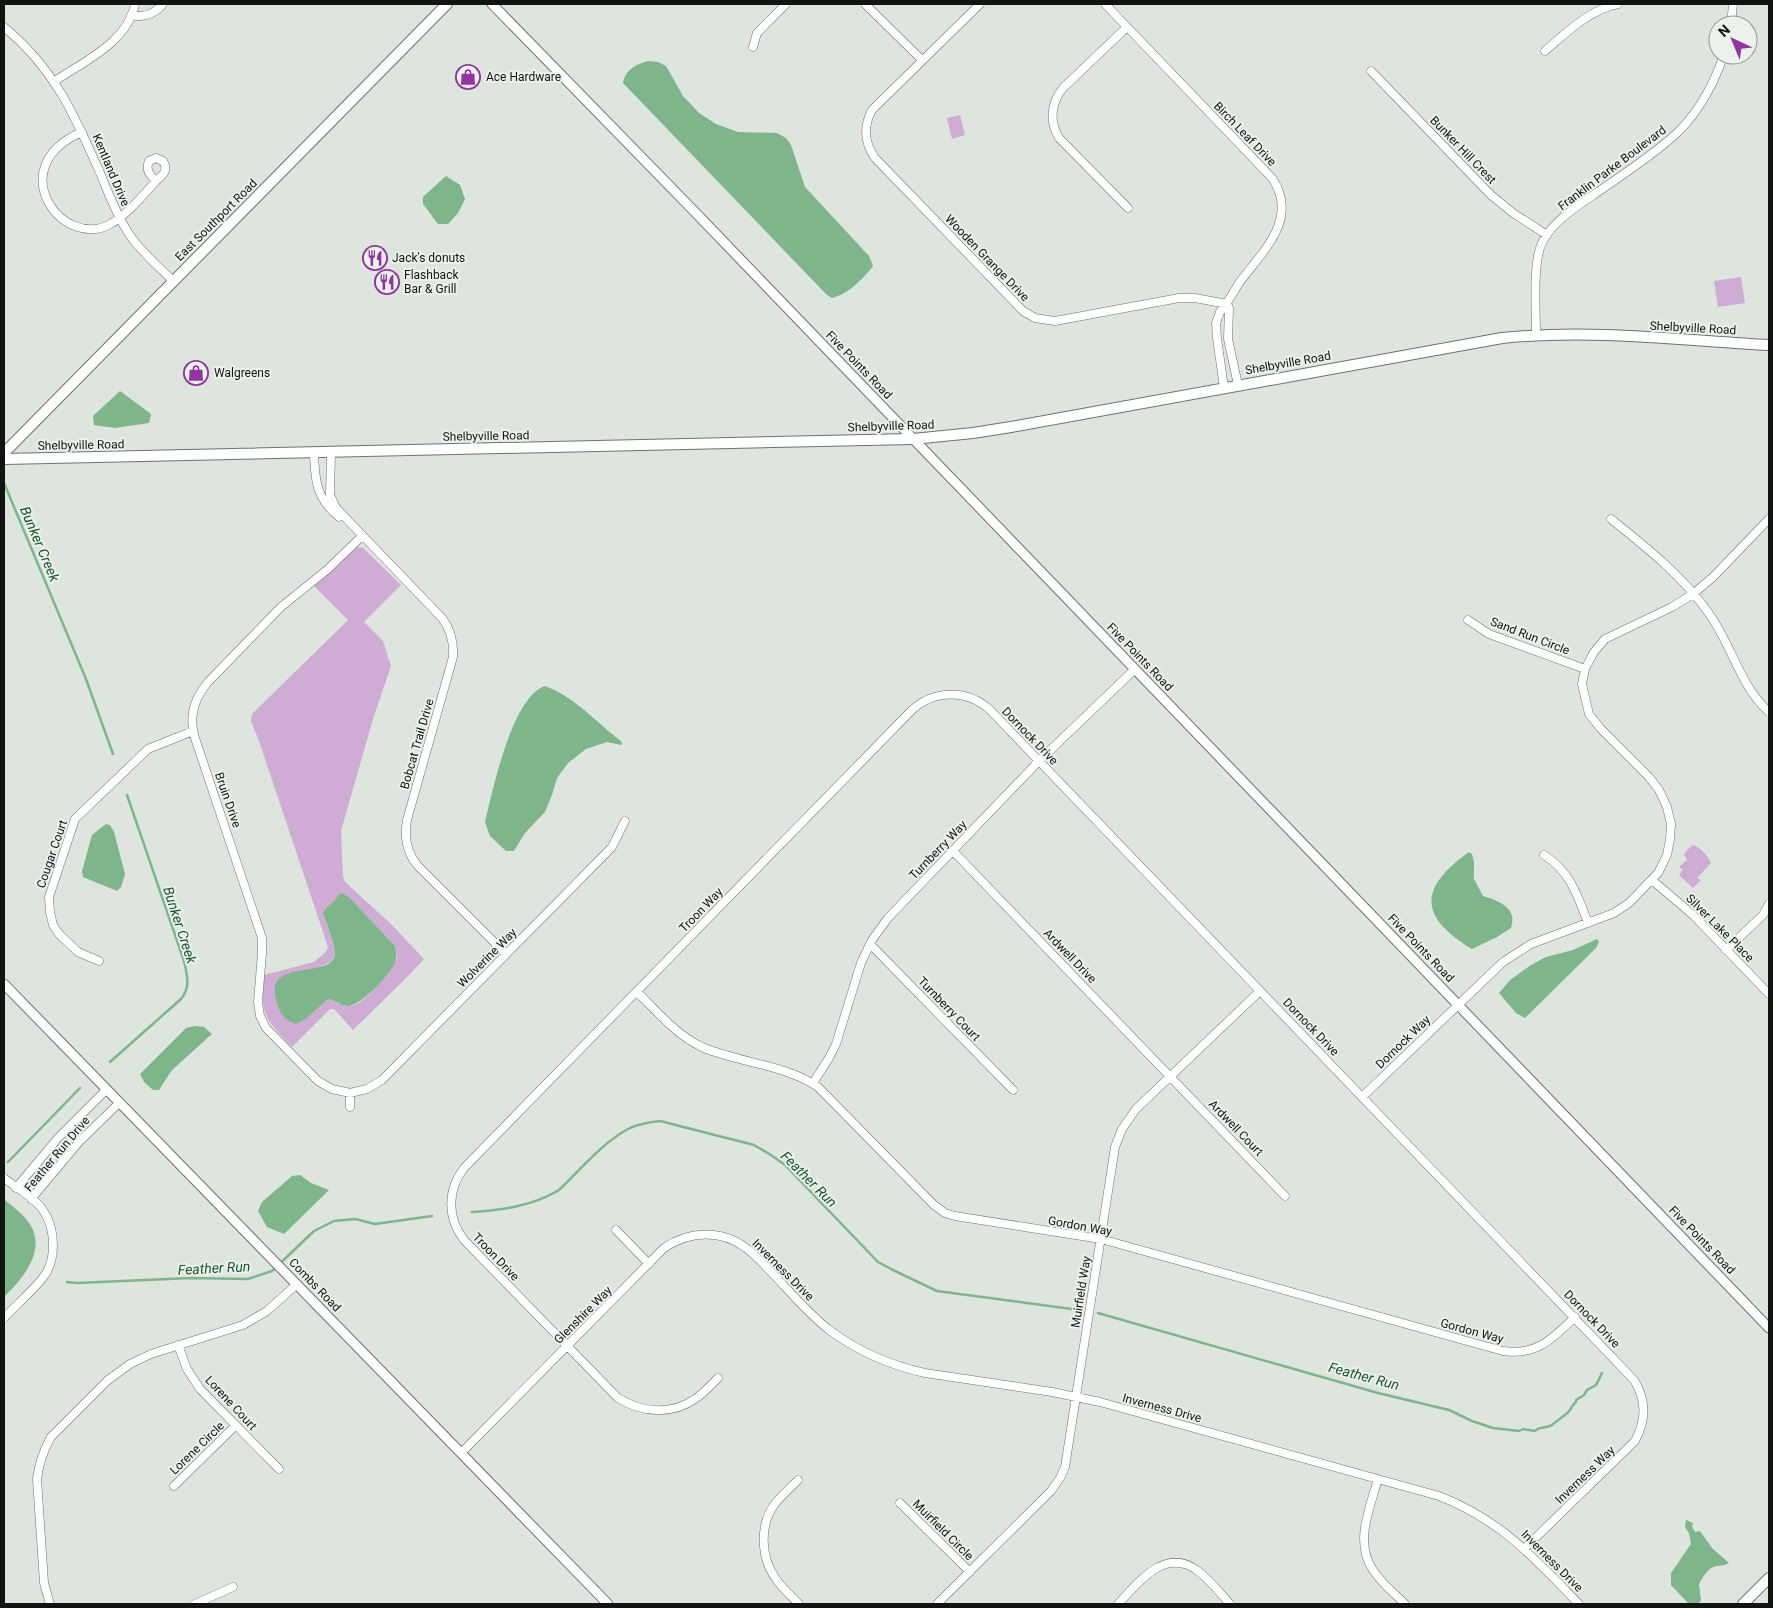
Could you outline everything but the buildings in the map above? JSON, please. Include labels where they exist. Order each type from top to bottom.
[{"type":"main road","name":"East Southport Road","points":[[4,453],[447,4]]},
{"type":"main road","name":"Shelbyville Road","points":[[4,459],[912,439],[973,433],[1485,340],[1536,335],[1598,334],[1769,345]]},
{"type":"main road","points":[[1743,1604],[1769,1578]]},
{"type":"street","points":[[55,81],[112,41],[124,27],[135,4]]},
{"type":"street","points":[[131,15],[146,16],[152,14],[163,4]]},
{"type":"street","name":"Five Points Road","points":[[492,4],[1769,1328]]},
{"type":"street","points":[[753,48],[758,33],[786,4]]},
{"type":"street","points":[[865,4],[922,60],[980,4]]},
{"type":"street","name":"Birch Leaf Drive","points":[[1104,4],[1272,178],[1277,187],[1280,198],[1280,217],[1276,235],[1239,283],[1228,306],[1228,339],[1238,385]]},
{"type":"street","points":[[1545,51],[1585,18],[1597,11],[1618,4]]},
{"type":"street","name":"Kentland Drive","points":[[4,27],[34,55],[55,81],[73,111],[119,218],[136,244],[173,281]]},
{"type":"street","points":[[1127,27],[1063,88],[1056,100],[1052,117],[1055,131],[1059,138],[1128,208]]},
{"type":"street","name":"Wooden Grange Drive","points":[[922,60],[872,110],[868,118],[866,130],[868,146],[875,158],[1026,313],[1035,318],[1055,321],[1179,298],[1195,298],[1228,306]]},
{"type":"street","name":"Franklin Parke Boulevard","points":[[1536,335],[1538,257],[1542,242],[1565,216],[1660,148],[1678,132],[1704,99],[1720,65]]},
{"type":"street","name":"Bunker Hill Crest","points":[[1371,71],[1486,190],[1513,213],[1547,235]]},
{"type":"street","name":"Kentland Drive","points":[[82,132],[59,145],[48,158],[43,175],[46,196],[56,213],[70,224],[79,227],[98,228],[106,226],[119,218]]},
{"type":"street","points":[[119,218],[156,181]]},
{"type":"street","name":"Birch Leaf Drive","points":[[1224,388],[1216,323],[1220,312],[1228,306]]},
{"type":"street","name":"Bobcat Trail Drive","points":[[314,452],[316,480],[322,498],[329,508],[362,536]]},
{"type":"street","name":"Bobcat Trail Drive","points":[[331,452],[330,495],[336,508],[442,618],[450,630],[453,639],[453,657],[407,820],[405,832],[407,849],[418,866],[506,954]]},
{"type":"street","points":[[1611,519],[1650,550],[1693,594],[1710,615],[1756,699],[1769,712]]},
{"type":"street","points":[[1585,668],[1604,639],[1672,607],[1693,594],[1719,571],[1769,519]]},
{"type":"street","name":"Bruin Drive","points":[[350,1093],[332,1089],[318,1080],[266,1028],[260,1016],[258,1002],[262,938],[193,731],[192,721],[194,704],[199,693],[208,682],[281,607],[328,568],[362,536]]},
{"type":"street","name":"Sand Run Circle","points":[[1468,620],[1489,634],[1585,668]]},
{"type":"street","name":"Dornock Way","points":[[1362,1096],[1502,962],[1521,949],[1614,913],[1652,880],[1664,862],[1669,846],[1671,829],[1667,807],[1659,790],[1649,777],[1601,729],[1589,714],[1582,684],[1585,668]]},
{"type":"street","name":"Turnberry Way","points":[[813,1084],[836,1044],[856,976],[870,944],[888,918],[1039,761],[1135,669]]},
{"type":"street","name":"Dornock Drive","points":[[936,696],[962,696],[980,702],[991,711],[1634,1380],[1640,1390],[1644,1409]]},
{"type":"street","name":"Troon Way","points":[[485,1146],[918,704],[936,696]]},
{"type":"street","name":"Cougar Court","points":[[99,961],[78,952],[59,934],[53,925],[50,912],[49,897],[75,819],[148,749],[193,731]]},
{"type":"street","name":"Wolverine Way","points":[[350,1093],[367,1089],[382,1080],[612,847],[625,821]]},
{"type":"street","name":"Ardwell Drive","points":[[953,851],[1170,1076]]},
{"type":"street","points":[[1544,855],[1559,866],[1570,879],[1588,923]]},
{"type":"street","name":"Silver Lake Place","points":[[1652,880],[1684,907],[1769,994]]},
{"type":"street","points":[[1726,950],[1763,915],[1769,904]]},
{"type":"street","name":"Turnberry Court","points":[[870,944],[1012,1090]]},
{"type":"street","name":"Combs Road","points":[[4,984],[608,1604]]},
{"type":"street","name":"Muirfield Way","points":[[937,1604],[1051,1491],[1060,1478],[1068,1456],[1115,1148],[1122,1129],[1136,1109],[1260,990]]},
{"type":"street","name":"Gordon Way","points":[[637,992],[682,1035],[700,1046],[795,1075],[823,1091],[934,1205],[958,1218],[1101,1239],[1507,1352],[1527,1351],[1542,1346],[1575,1317]]},
{"type":"street","name":"Ardwell Court","points":[[1170,1076],[1285,1196]]},
{"type":"street","name":"Feather Run Drive","points":[[16,1188],[58,1138],[106,1090]]},
{"type":"street","points":[[350,1093],[350,1107]]},
{"type":"street","name":"Feather Run Drive","points":[[4,1318],[43,1278],[52,1257],[53,1237],[50,1224],[44,1211],[31,1199],[79,1142],[118,1103]]},
{"type":"street","name":"Troon Drive","points":[[485,1146],[464,1168],[455,1182],[451,1203],[455,1226],[467,1243],[615,1396],[628,1404],[658,1411],[681,1406],[698,1397],[718,1378]]},
{"type":"street","points":[[4,1178],[31,1199]]},
{"type":"street","points":[[616,1230],[649,1264]]},
{"type":"street","name":"Glenshire Way","points":[[461,1453],[671,1244],[694,1235],[714,1234],[739,1243]]},
{"type":"street","name":"Inverness Drive","points":[[739,1243],[754,1255],[822,1323],[847,1342],[875,1357],[904,1368],[925,1373],[1076,1397],[1432,1494],[1464,1507],[1494,1524],[1525,1548],[1579,1604]]},
{"type":"street","points":[[50,1604],[44,1582],[37,1479],[39,1463],[46,1446],[58,1428],[117,1373],[137,1360],[254,1320],[297,1284]]},
{"type":"street","name":"Lorene Court","points":[[178,1345],[187,1369],[195,1382],[235,1426],[279,1469]]},
{"type":"street","name":"Inverness Way","points":[[1525,1548],[1630,1448],[1640,1431],[1644,1409]]},
{"type":"street","name":"Lorene Circle","points":[[174,1486],[235,1426]]},
{"type":"street","points":[[1378,1479],[1364,1528],[1365,1551],[1368,1562],[1374,1572],[1405,1604]]},
{"type":"street","points":[[798,1480],[773,1506],[765,1528],[764,1544],[768,1564],[773,1574],[800,1604]]},
{"type":"street","name":"Muirfield Circle","points":[[900,1504],[970,1572]]},
{"type":"street","points":[[1118,1604],[1151,1572],[1161,1565],[1167,1564],[1185,1564],[1196,1569],[1230,1604]]},
{"type":"street","points":[[195,1604],[233,1587]]},
{"type":"shaded area","points":[[648,61],[658,62],[666,66],[683,96],[699,113],[716,124],[738,132],[777,133],[786,138],[791,145],[805,187],[869,256],[873,266],[860,281],[838,296],[832,298],[826,294],[623,83],[624,78],[632,68]]},
{"type":"shaded area","points":[[960,115],[965,135],[952,139],[947,118]]},
{"type":"shaded area","points":[[446,176],[460,185],[465,199],[458,213],[448,224],[438,224],[423,204],[423,197]]},
{"type":"shaded area","points":[[1741,277],[1745,303],[1718,307],[1714,281]]},
{"type":"shaded area","points":[[120,391],[151,414],[149,423],[115,428],[94,425],[93,416]]},
{"type":"shaded area","points":[[357,547],[363,548],[401,585],[364,622],[383,641],[391,666],[373,719],[341,831],[343,877],[345,882],[391,924],[424,959],[353,1030],[334,1009],[330,1009],[292,1047],[266,1016],[263,999],[264,975],[314,962],[325,953],[328,947],[251,721],[252,714],[348,620],[314,586]],"holes":[[[342,893],[349,897],[395,946],[397,958],[375,988],[361,1001],[347,1006],[328,999],[307,1018],[321,966],[330,962],[335,953],[323,913],[338,895]]]},
{"type":"shaded area","points":[[545,686],[576,704],[622,742],[621,745],[607,742],[586,749],[568,763],[557,778],[545,812],[525,833],[514,851],[506,851],[490,836],[485,822],[499,767],[514,725],[523,707],[533,694]]},
{"type":"shaded area","points":[[106,824],[110,825],[114,832],[125,874],[121,887],[117,891],[83,877],[82,871],[92,835]]},
{"type":"shaded area","points":[[1692,845],[1703,852],[1711,863],[1697,878],[1701,880],[1693,888],[1679,875],[1683,870],[1679,867],[1687,860],[1684,854]]},
{"type":"shaded area","points":[[1469,852],[1472,854],[1474,862],[1474,879],[1483,896],[1504,905],[1512,916],[1511,928],[1472,949],[1454,937],[1442,925],[1434,913],[1432,902],[1434,890],[1441,878]]},
{"type":"shaded area","points":[[342,893],[349,897],[395,946],[395,962],[388,974],[367,996],[353,1005],[347,1006],[328,999],[307,1018],[296,1024],[287,1020],[281,1013],[275,995],[276,984],[289,973],[320,967],[328,964],[334,958],[333,943],[323,913],[338,895]]},
{"type":"shaded area","points":[[1597,939],[1599,942],[1596,948],[1525,1018],[1516,1013],[1499,993],[1510,980],[1531,965],[1546,957],[1573,950]]},
{"type":"shaded area","points":[[204,1027],[212,1034],[172,1070],[159,1090],[153,1090],[144,1082],[140,1074],[186,1028]]},
{"type":"shaded area","points":[[300,1175],[311,1183],[329,1190],[284,1234],[267,1227],[258,1211],[262,1202],[292,1176]]},
{"type":"shaded area","points":[[4,1199],[19,1211],[31,1226],[36,1246],[34,1256],[24,1274],[4,1297]]},
{"type":"shaded area","points":[[1686,1520],[1693,1523],[1692,1527],[1695,1532],[1700,1531],[1712,1548],[1729,1563],[1711,1568],[1706,1573],[1699,1584],[1701,1601],[1697,1604],[1689,1604],[1671,1585],[1671,1573],[1691,1544],[1689,1533],[1685,1527]]},
{"type":"waterway","name":"Bunker Creek","points":[[4,483],[86,679],[113,754]]},
{"type":"waterway","name":"Bunker Creek","points":[[110,1062],[181,999],[187,985],[184,961],[127,795]]},
{"type":"waterway","name":"Bunker Creek","points":[[8,1162],[80,1088]]},
{"type":"waterway","name":"Feather Run","points":[[472,1212],[495,1210],[539,1200],[559,1190],[593,1156],[620,1134],[637,1125],[660,1121],[754,1145],[771,1155],[785,1165],[878,1262],[937,1291],[1079,1310]]},
{"type":"waterway","name":"Feather Run","points":[[67,1282],[191,1278],[248,1279],[272,1271],[314,1231],[334,1221],[355,1219],[375,1224],[432,1216]]},
{"type":"waterway","name":"Feather Run","points":[[1098,1313],[1378,1393],[1449,1410],[1493,1428],[1535,1431],[1550,1426],[1568,1412],[1576,1400],[1584,1395],[1587,1390],[1596,1385],[1602,1373]]},
{"type":"place","name":"Ace Hardware","points":[[468,77]]},
{"type":"place","name":"Jack's donuts","points":[[375,258]]},
{"type":"place","name":"Flashback Bar & Grill","points":[[387,282]]},
{"type":"place","name":"Walgreens","points":[[196,373]]}]
